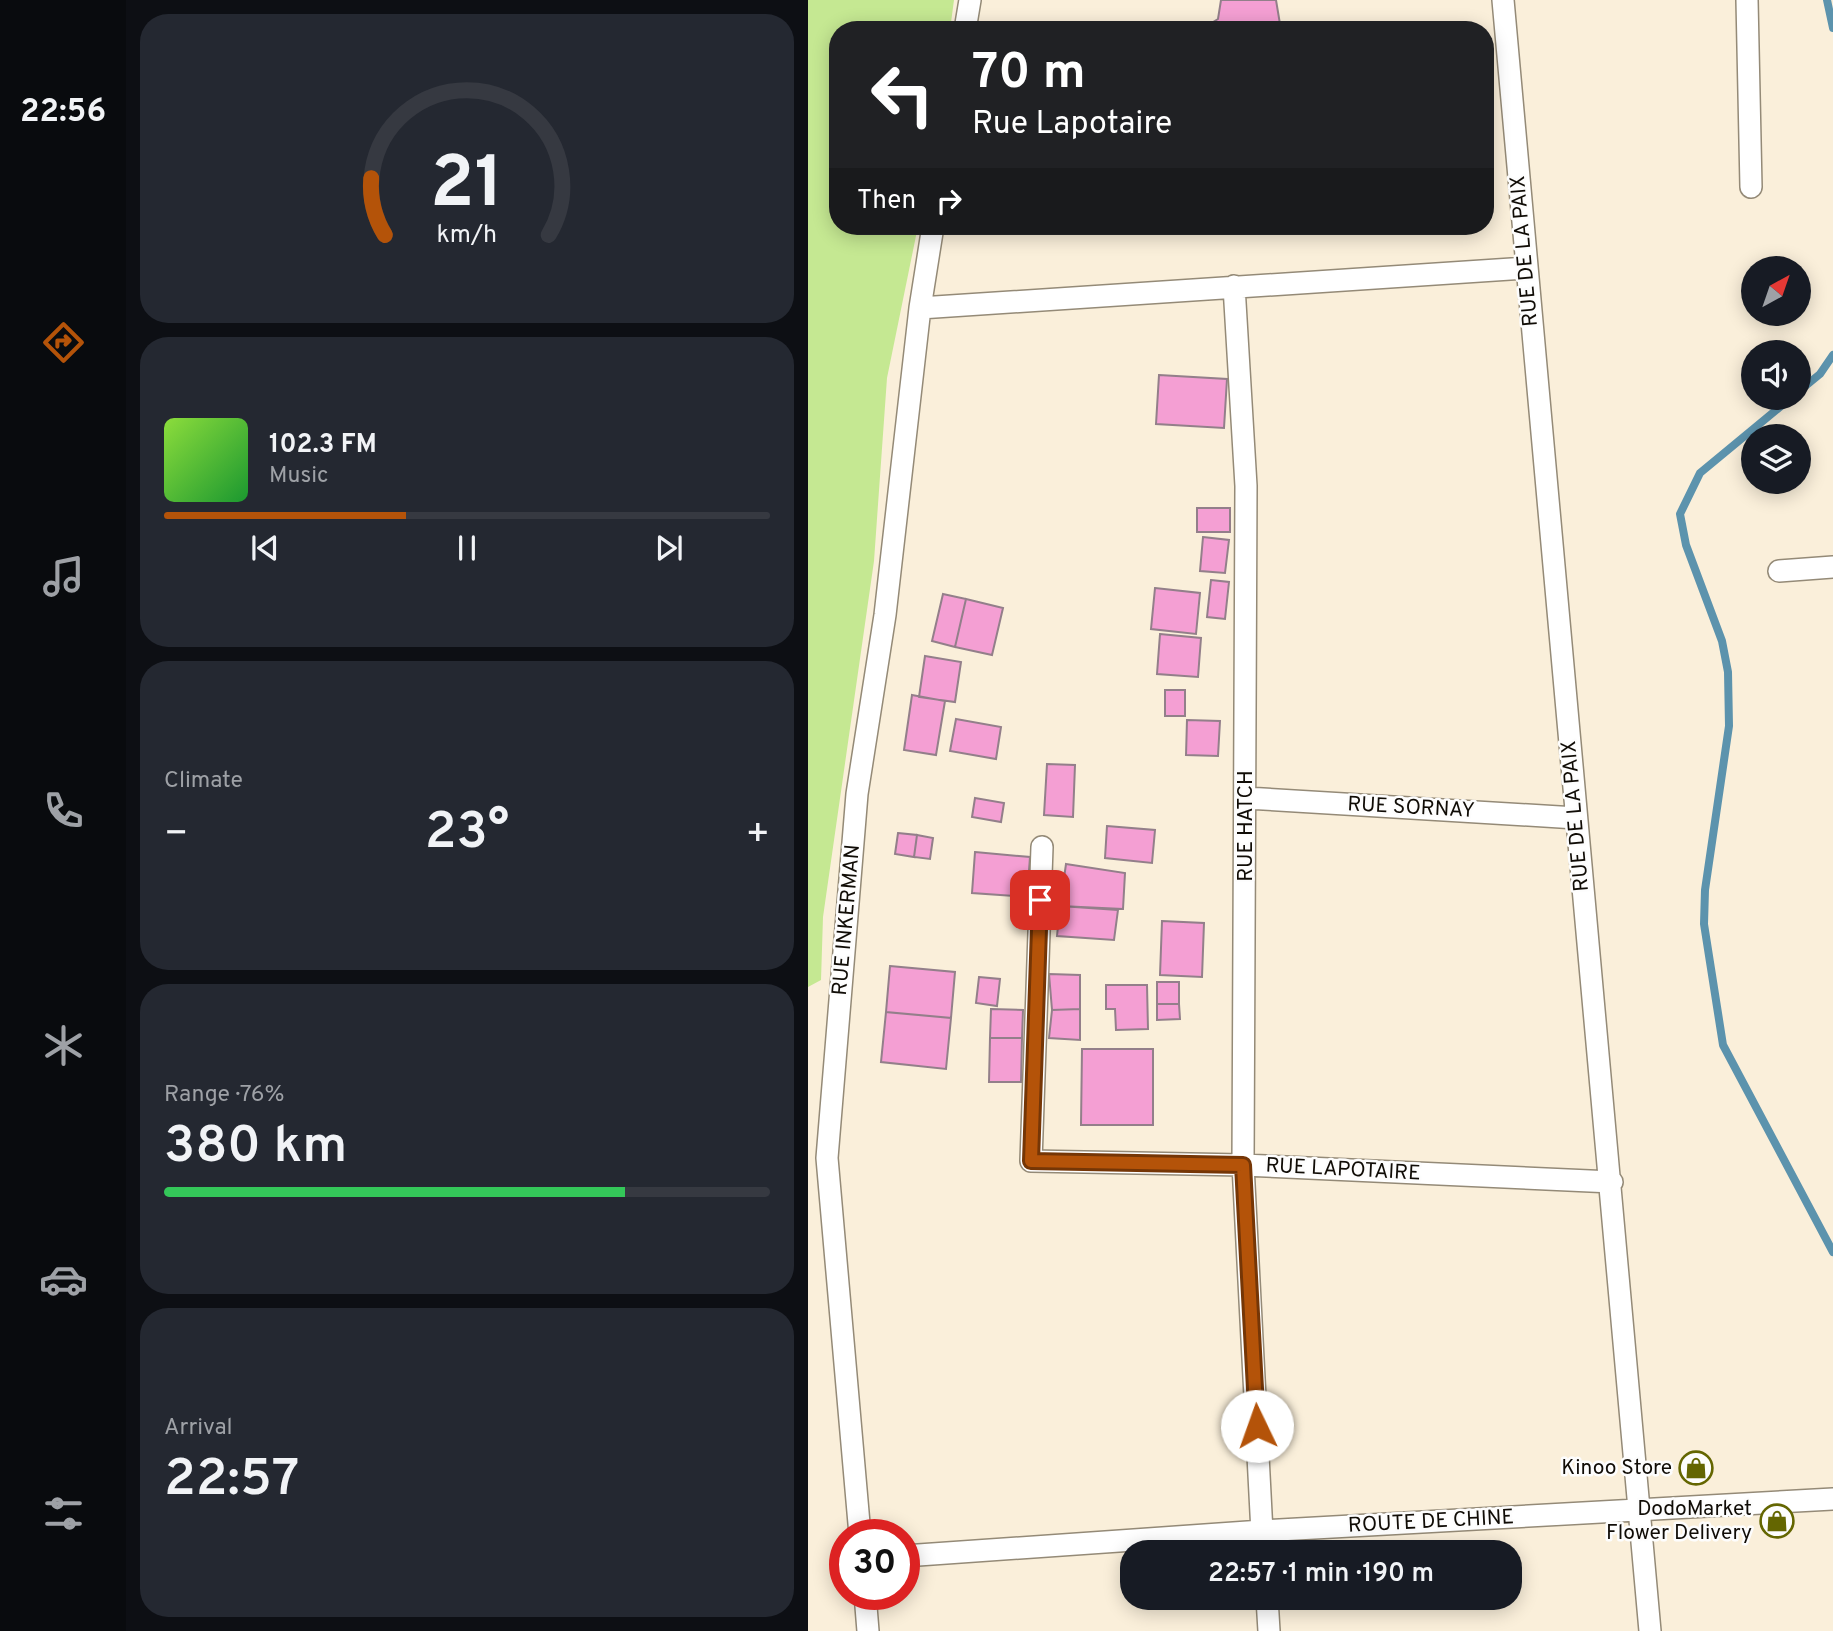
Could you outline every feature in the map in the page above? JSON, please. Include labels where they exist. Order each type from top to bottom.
[{"type":"street","points":[[966,21],[970,0]]},
{"type":"street","name":"RUE DE LA PAIX","points":[[1503,0],[1576,818],[1612,1182],[1650,1631]]},
{"type":"street","points":[[1747,0],[1751,187]]},
{"type":"street","name":"RUE INKERMAN","points":[[859,1519],[827,1158],[857,794],[885,615],[920,308],[932,235]]},
{"type":"street","points":[[920,308],[1527,268]]},
{"type":"street","name":"RUE HATCH","points":[[1234,286],[1246,486],[1243,1165],[1262,1540]]},
{"type":"street","points":[[1779,571],[1832,567]]},
{"type":"street","name":"RUE SORNAY","points":[[1246,798],[1576,818]]},
{"type":"street","name":"RUE LAPOTAIRE","points":[[1042,847],[1031,1161],[1243,1165],[1612,1182]]},
{"type":"street","name":"ROUTE DE CHINE","points":[[920,1555],[1262,1531],[1832,1499]]},
{"type":"street","points":[[866,1610],[868,1631]]},
{"type":"street","points":[[1268,1610],[1269,1631]]},
{"type":"green space","points":[[808,0],[954,0],[951,21],[829,21],[829,235],[916,235],[887,378],[874,561],[823,917],[821,980],[808,987]]},
{"type":"building","points":[[1221,0],[1276,0],[1280,21],[1215,21],[1218,19]]},
{"type":"building","points":[[1159,375],[1227,379],[1224,428],[1156,424]]},
{"type":"building","points":[[1197,508],[1230,508],[1230,532],[1197,532]]},
{"type":"building","points":[[1203,537],[1229,540],[1225,573],[1200,571]]},
{"type":"building","points":[[1211,580],[1229,582],[1225,619],[1207,617]]},
{"type":"building","points":[[1155,588],[1200,593],[1196,634],[1151,629]]},
{"type":"building","points":[[943,594],[966,599],[955,647],[932,641]]},
{"type":"building","points":[[966,599],[1003,608],[992,655],[955,647]]},
{"type":"building","points":[[1160,634],[1201,638],[1198,677],[1157,674]]},
{"type":"building","points":[[925,656],[961,662],[955,702],[919,697]]},
{"type":"building","points":[[1165,690],[1185,690],[1185,716],[1165,716]]},
{"type":"building","points":[[912,695],[945,701],[936,755],[904,750]]},
{"type":"building","points":[[956,719],[1001,727],[996,759],[950,751]]},
{"type":"building","points":[[1187,720],[1220,721],[1218,756],[1186,755]]},
{"type":"building","points":[[1047,764],[1075,765],[1073,817],[1044,815]]},
{"type":"building","points":[[975,798],[1004,803],[1001,822],[972,817]]},
{"type":"building","points":[[1107,826],[1155,830],[1152,863],[1105,858]]},
{"type":"building","points":[[898,833],[917,835],[914,857],[895,854]]},
{"type":"building","points":[[917,835],[933,838],[930,859],[914,857]]},
{"type":"building","points":[[975,852],[1030,857],[1027,897],[972,893]]},
{"type":"building","points":[[1066,864],[1125,873],[1123,909],[1060,906]]},
{"type":"building","points":[[1060,906],[1118,910],[1114,940],[1057,936]]},
{"type":"building","points":[[1162,921],[1204,923],[1202,977],[1160,975]]},
{"type":"building","points":[[890,966],[955,972],[951,1018],[886,1012]]},
{"type":"building","points":[[1049,974],[1080,975],[1080,1009],[1052,1010]]},
{"type":"building","points":[[979,977],[1000,979],[997,1006],[976,1003]]},
{"type":"building","points":[[1157,982],[1179,982],[1179,1004],[1157,1004]]},
{"type":"building","points":[[1106,985],[1147,985],[1148,1029],[1116,1030],[1115,1009],[1106,1009]]},
{"type":"building","points":[[1157,1004],[1179,1004],[1180,1019],[1157,1020]]},
{"type":"building","points":[[991,1009],[1023,1010],[1022,1038],[990,1038]]},
{"type":"building","points":[[1080,1009],[1080,1040],[1049,1038],[1052,1010]]},
{"type":"building","points":[[886,1012],[951,1018],[946,1069],[881,1062]]},
{"type":"building","points":[[990,1038],[1022,1038],[1021,1082],[989,1082]]},
{"type":"building","points":[[1082,1049],[1153,1049],[1153,1125],[1081,1125]]},
{"type":"waterway","points":[[1827,0],[1833,28]]},
{"type":"waterway","points":[[1811,381],[1820,374],[1833,355]]},
{"type":"waterway","points":[[1776,410],[1700,473],[1680,514],[1686,545],[1722,641],[1728,672],[1729,726],[1705,890],[1704,924],[1723,1045],[1833,1252]]},
{"type":"place","name":"Kinoo Store","points":[[1696,1468]]},
{"type":"place","name":"DodoMarket Flower Delivery","points":[[1777,1521]]},
{"type":"route","points":[[1040,900],[1031,1161],[1243,1165],[1257,1426]]}]
